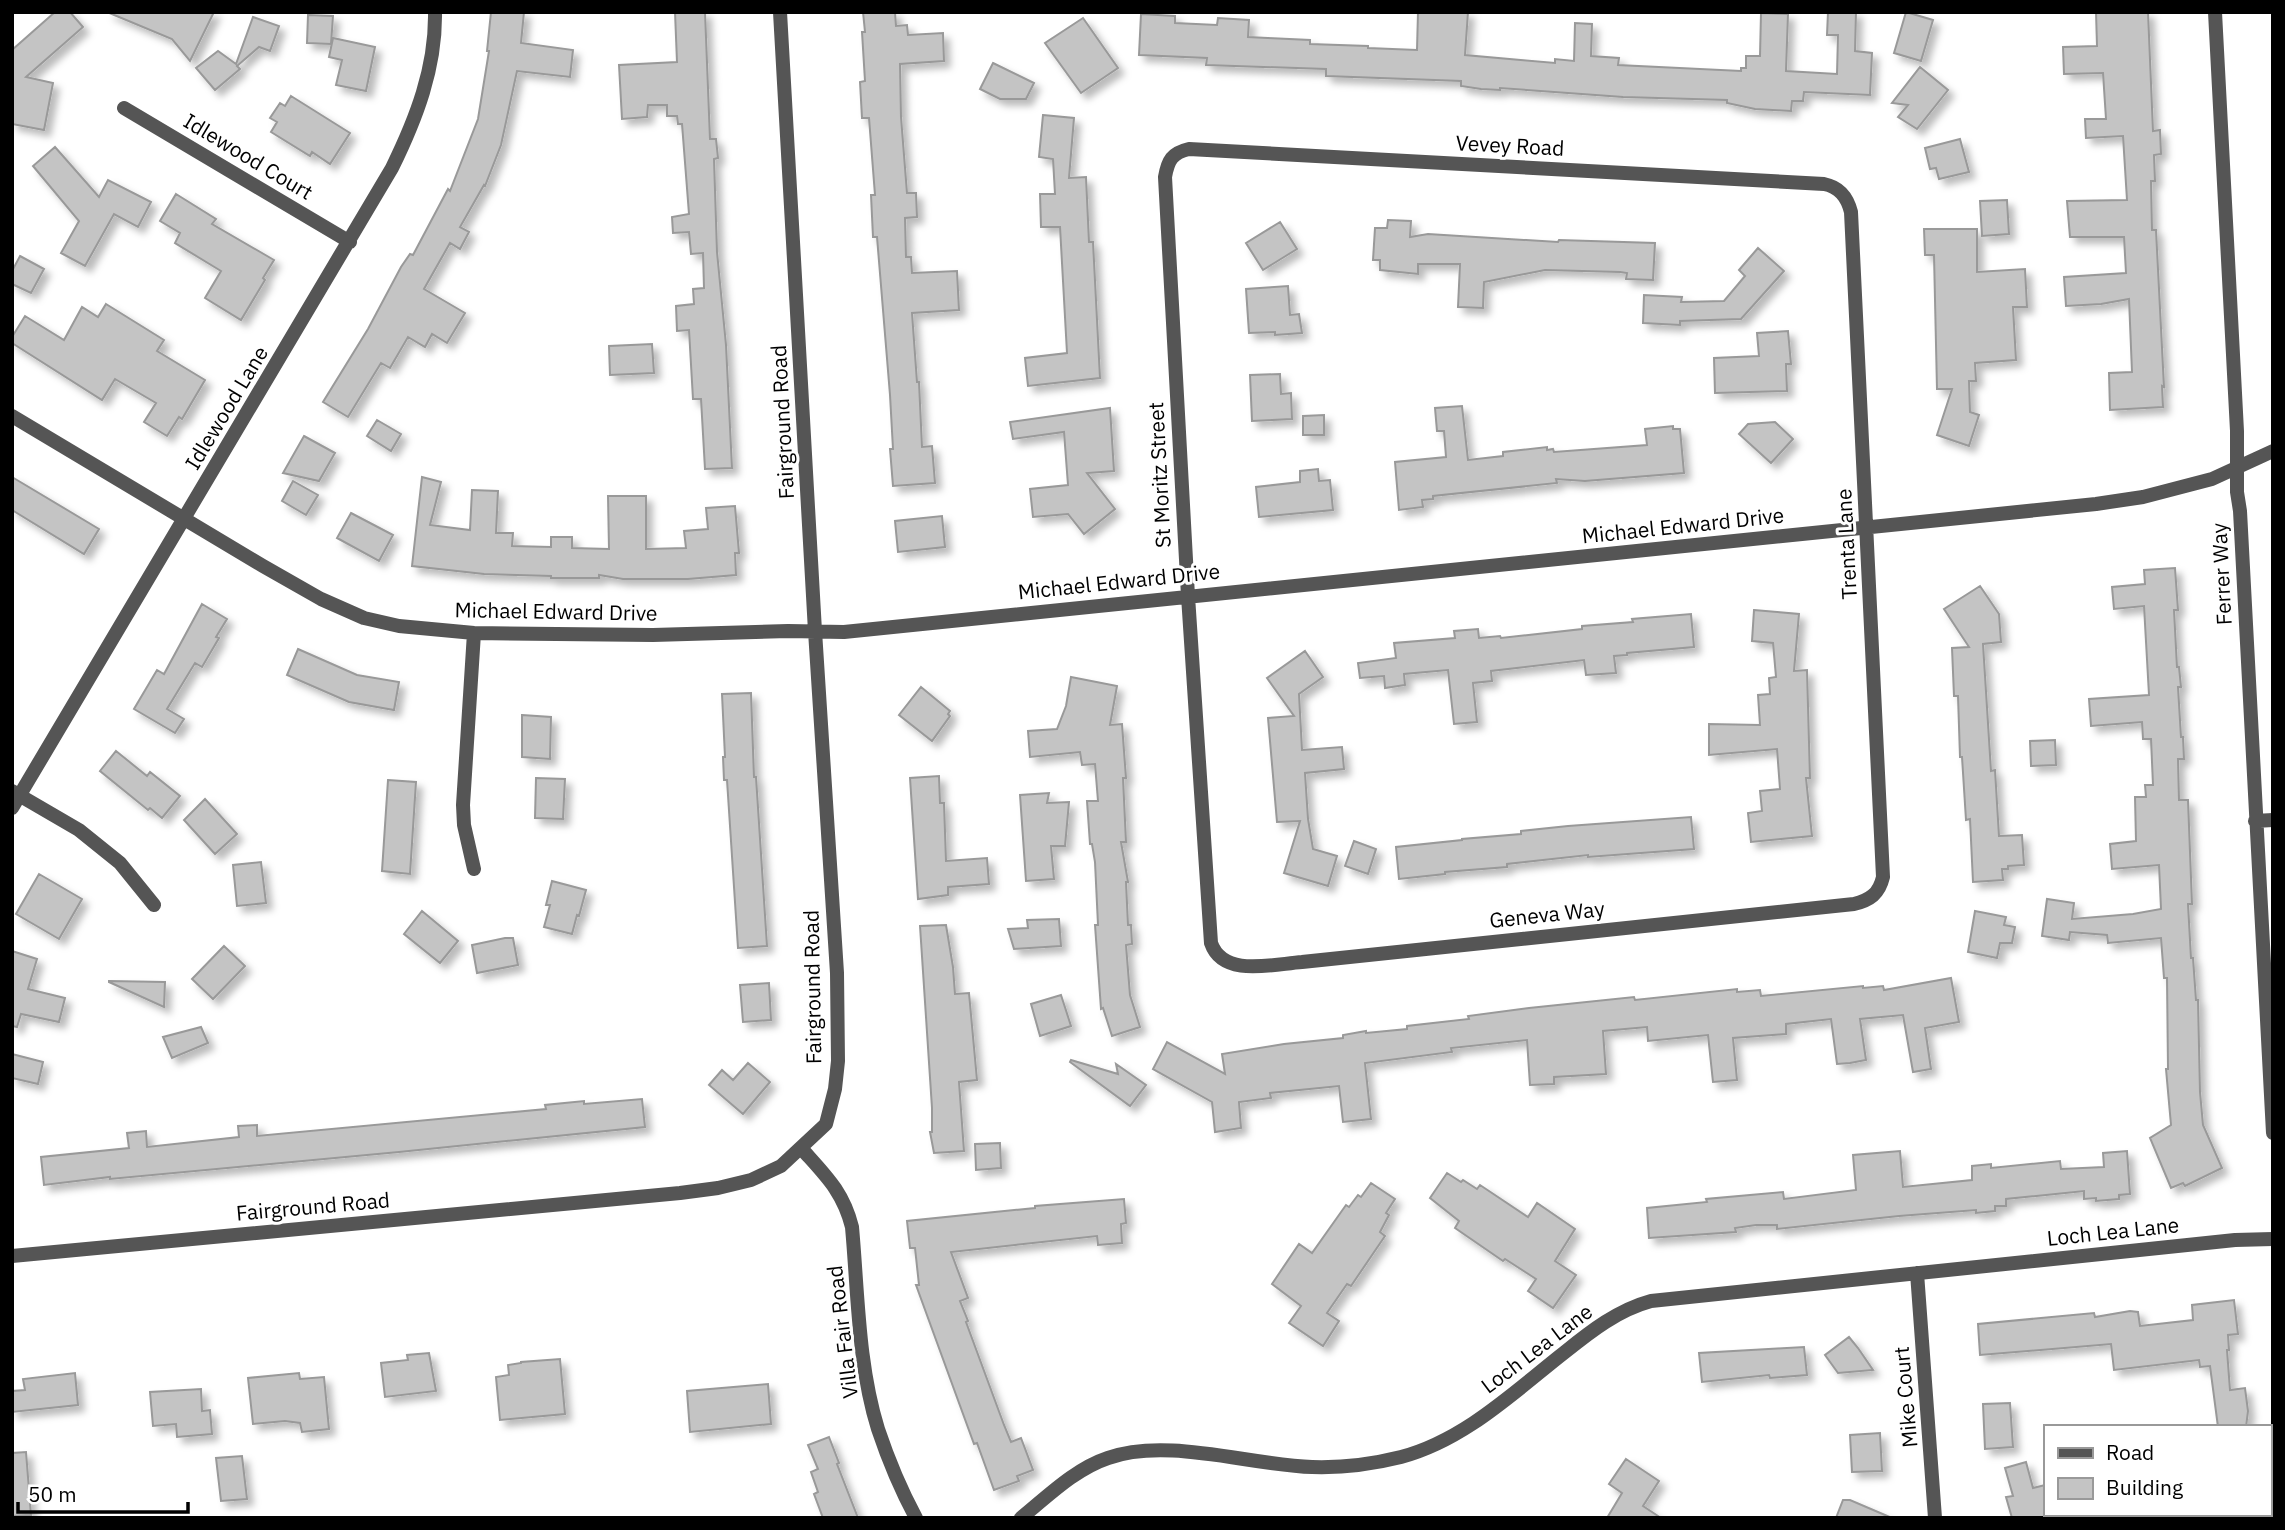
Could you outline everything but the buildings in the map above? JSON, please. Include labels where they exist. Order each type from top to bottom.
[{"type":"street","name":"Idlewood Lane","points":[[15,799],[186,518],[392,168],[410,133],[421,102],[433,41],[435,12]]},
{"type":"street","name":"Fairground Road","points":[[12,1256],[718,1188],[772,1172],[826,1124],[835,1089],[838,1034],[835,946],[780,12]]},
{"type":"street","name":"Ferrer Way","points":[[2216,12],[2255,821],[2273,1133]]},
{"type":"street","name":"Idlewood Court","points":[[124,108],[350,242]]},
{"type":"street","name":"Vevey Road","points":[[1173,155],[1189,149],[1810,183],[1834,186],[1843,193]]},
{"type":"street","name":"St Moritz Street","points":[[1173,155],[1167,163],[1165,177],[1188,596],[1212,943],[1214,952],[1220,959]]},
{"type":"street","name":"Trenta Lane","points":[[1843,193],[1851,212],[1867,529],[1883,877],[1877,893]]},
{"type":"street","name":"Michael Edward Drive","points":[[12,416],[321,599],[364,618],[399,626],[474,633],[653,635],[844,632],[1867,529],[2096,505],[2143,497],[2213,478],[2273,450]]},
{"type":"street","points":[[474,633],[463,805],[464,825],[474,869]]},
{"type":"street","points":[[15,799],[79,830],[120,863],[154,905]]},
{"type":"street","points":[[2255,821],[2273,820]]},
{"type":"street","name":"Geneva Way","points":[[1220,959],[1245,966],[1302,962],[1854,904],[1868,901],[1877,893]]},
{"type":"street","name":"Villa Fair Road","points":[[802,1148],[836,1188],[847,1207],[852,1227],[867,1381],[878,1428],[904,1495],[916,1518]]},
{"type":"street","name":"Loch Lea Lane","points":[[1021,1518],[1085,1468],[1123,1453],[1155,1449],[1311,1467],[1377,1462],[1427,1448],[1444,1441],[1483,1416],[1590,1332],[1634,1306],[1651,1301],[2235,1240],[2273,1239]]},
{"type":"street","name":"Mike Court","points":[[1917,1273],[1935,1518]]}]
